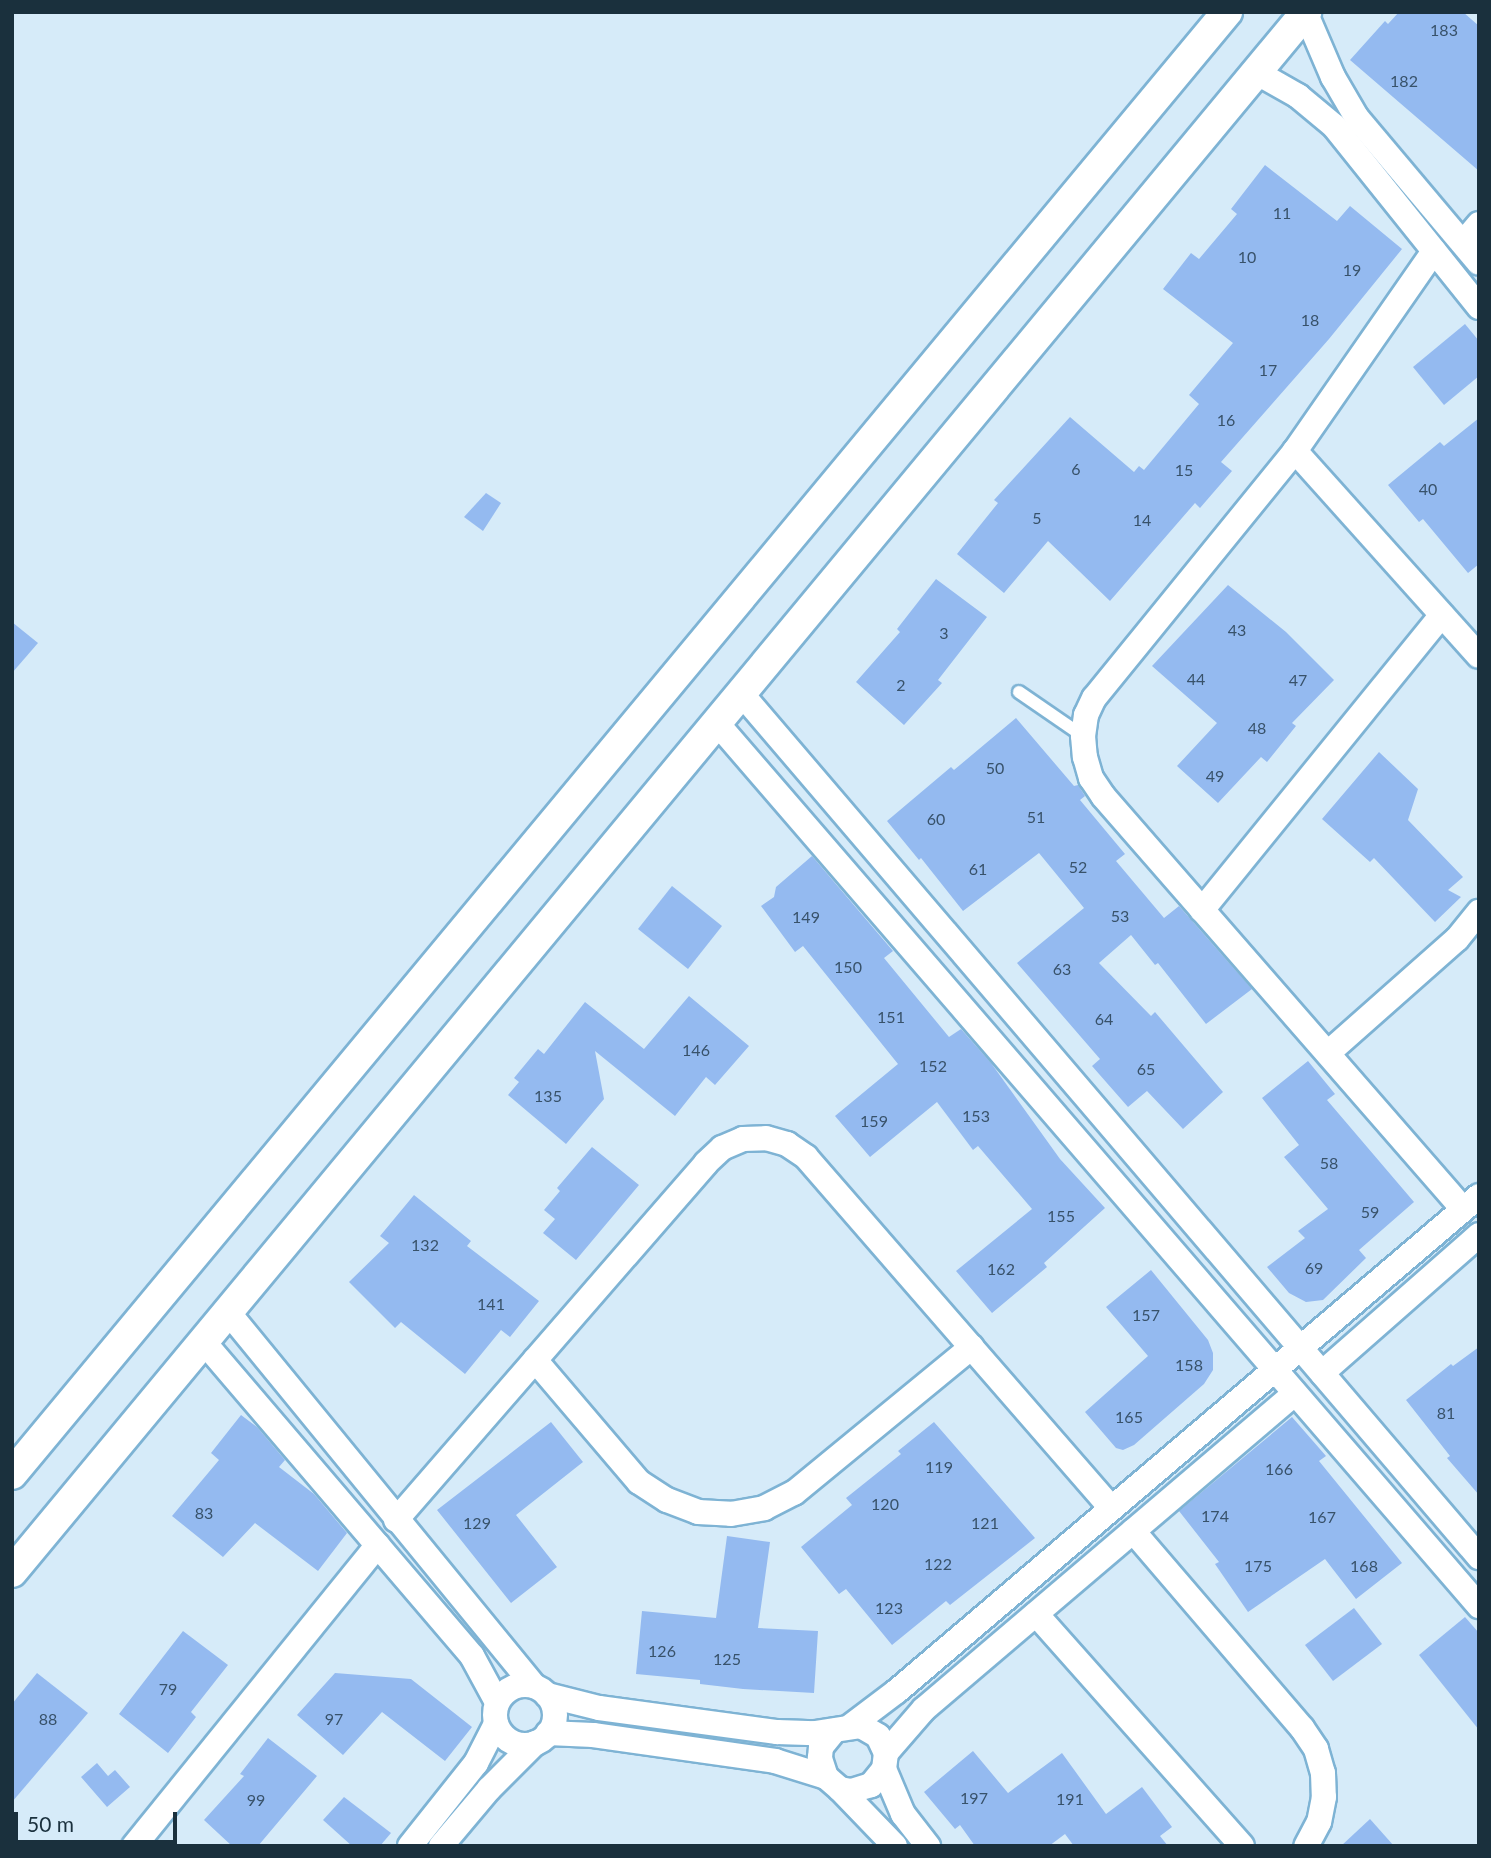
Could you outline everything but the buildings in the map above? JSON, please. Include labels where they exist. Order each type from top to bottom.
[{"type":"street","points":[[12,1474],[1227,12]]},
{"type":"street","points":[[12,1572],[1254,71],[1306,13],[1333,77],[1357,118],[1479,263]]},
{"type":"street","points":[[1254,71],[1298,96],[1334,126],[1479,307]]},
{"type":"street","points":[[1463,243],[1479,224]]},
{"type":"street","points":[[895,1846],[833,1783],[820,1758],[821,1747],[843,1728],[890,1697],[1471,1203],[1328,1053],[1103,796],[1091,778],[1083,736],[1086,715],[1094,698],[1295,451],[1434,251]]},
{"type":"street","points":[[1295,451],[1479,656]]},
{"type":"street","points":[[1202,910],[1442,615]]},
{"type":"street","points":[[740,692],[1079,1093],[1472,1550],[1441,1562]]},
{"type":"street","points":[[716,722],[1479,1606]]},
{"type":"street","points":[[1328,1053],[1457,939],[1479,912]]},
{"type":"street","points":[[928,967],[953,945]]},
{"type":"street","points":[[1055,1115],[1079,1093]]},
{"type":"street","points":[[396,1520],[706,1163],[722,1148],[743,1139],[766,1138],[787,1144],[806,1157],[1111,1507]]},
{"type":"street","points":[[1322,1373],[1479,1235]]},
{"type":"street","points":[[228,1311],[396,1520],[540,1690],[555,1714],[542,1738],[496,1781],[441,1846]]},
{"type":"street","points":[[203,1341],[472,1656],[507,1740],[516,1744],[542,1738],[593,1735],[775,1761],[833,1783],[861,1790],[879,1778],[885,1761],[924,1709],[1296,1393]]},
{"type":"street","points":[[535,1360],[639,1482],[667,1500],[698,1511],[731,1514],[764,1508],[794,1493],[972,1348]]},
{"type":"street","points":[[1133,1531],[1303,1728],[1316,1749],[1323,1773],[1324,1797],[1319,1822],[1306,1846]]},
{"type":"street","points":[[134,1846],[378,1545]]},
{"type":"street","points":[[1036,1614],[1242,1846]]},
{"type":"street","points":[[410,1846],[476,1763],[509,1689],[525,1684],[590,1706],[777,1732],[843,1728],[870,1730],[883,1744],[885,1761],[903,1814],[928,1846]]},
{"type":"lane","points":[[1018,692],[1083,736]]}]
